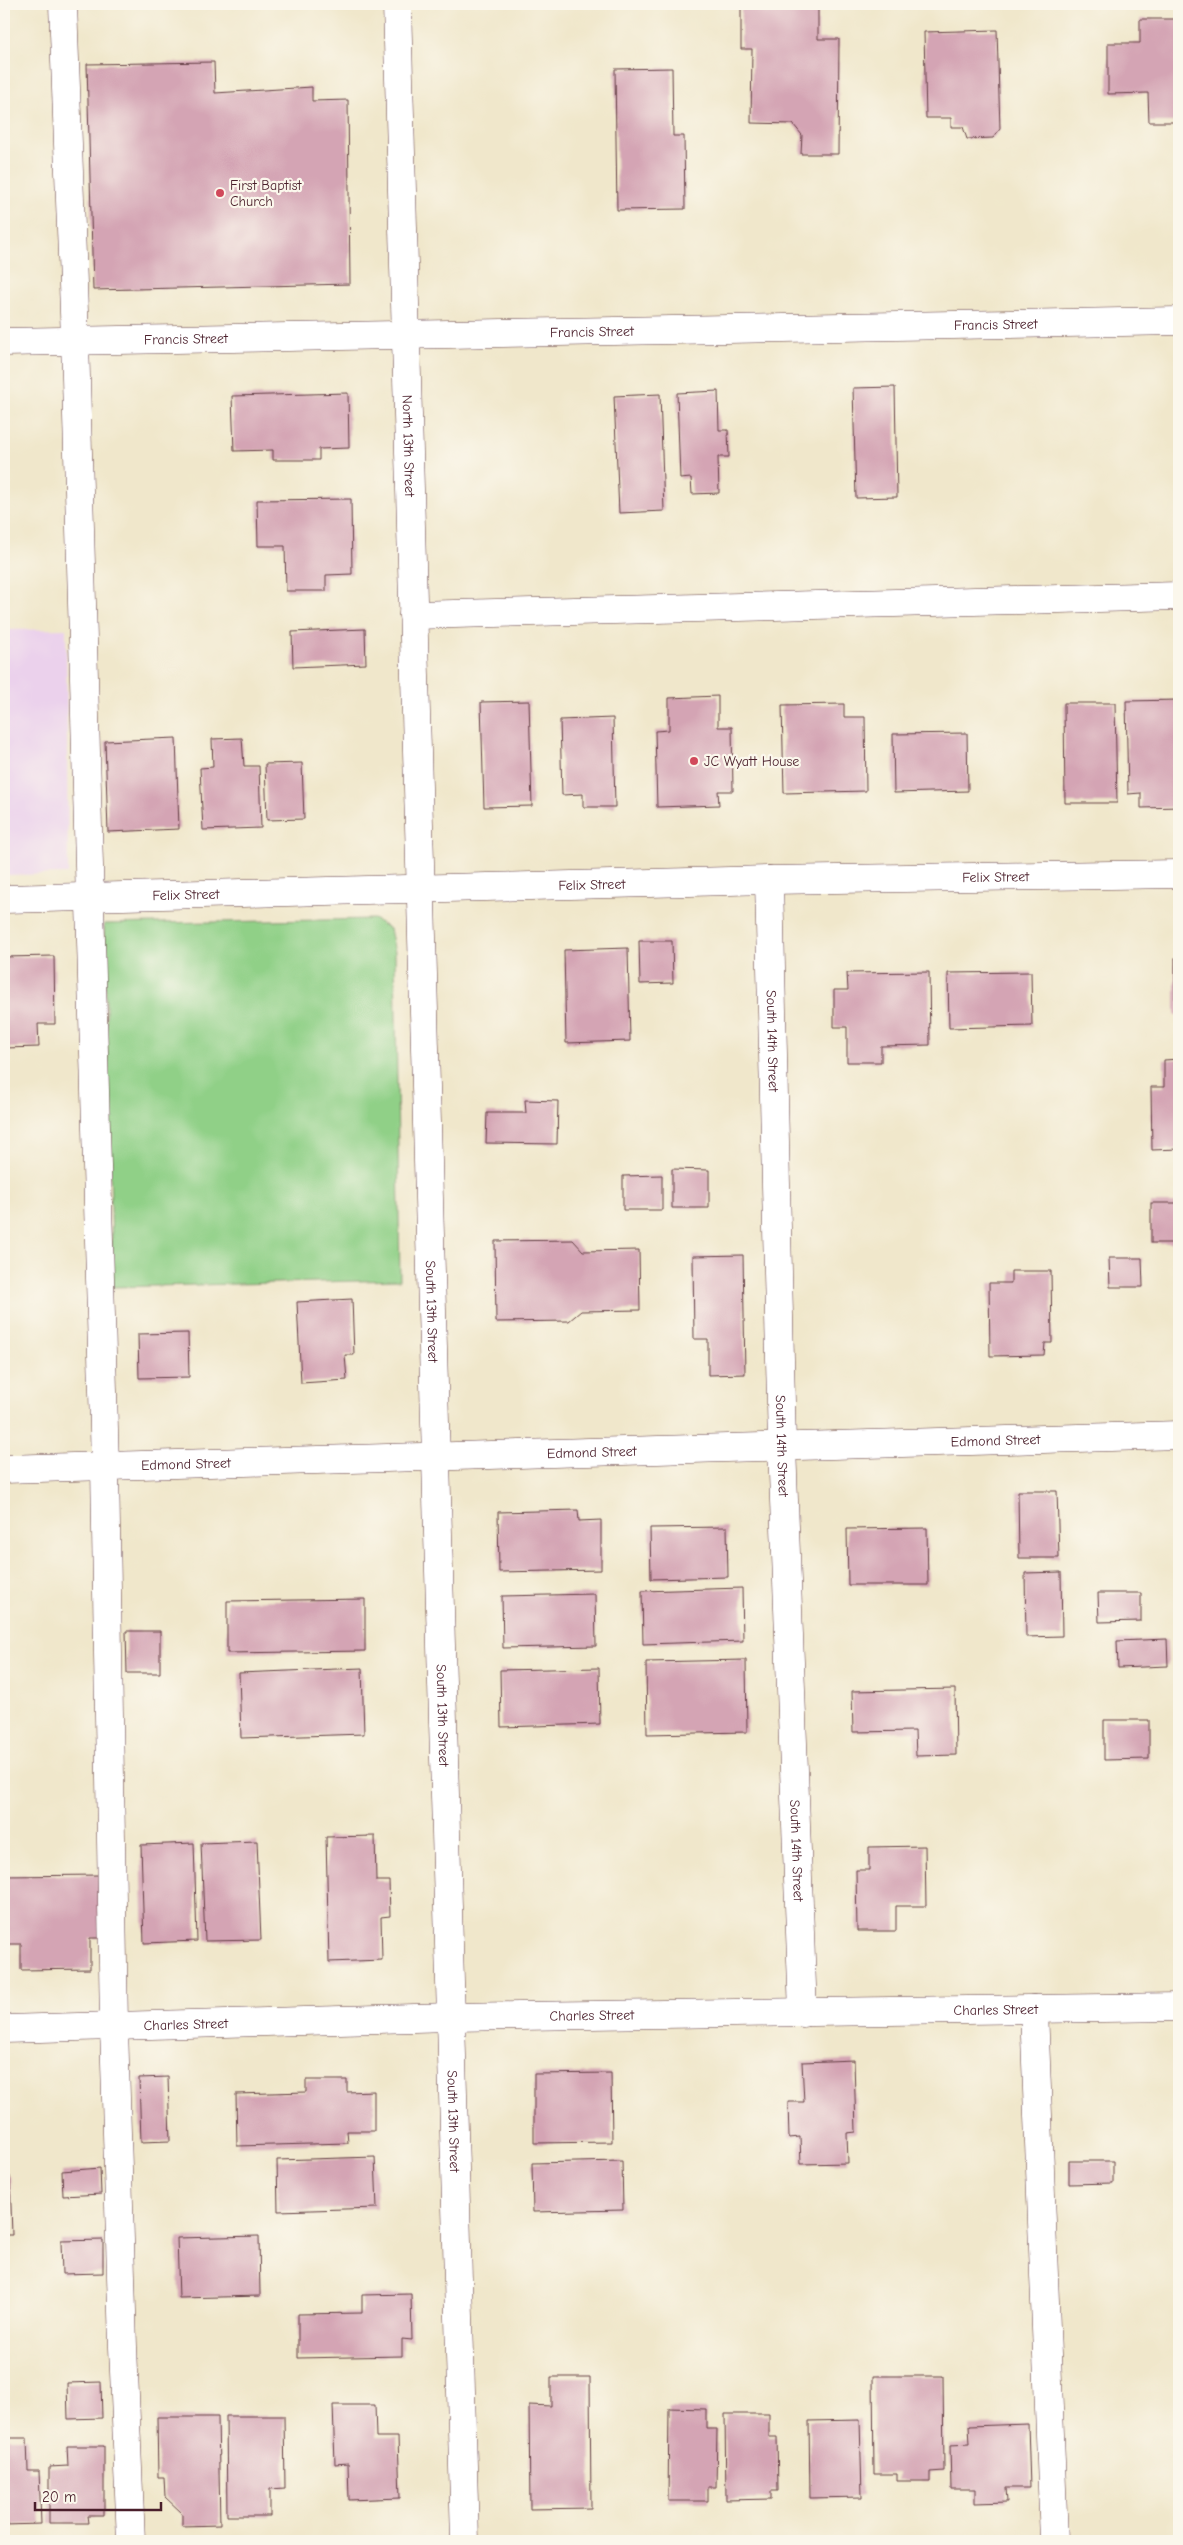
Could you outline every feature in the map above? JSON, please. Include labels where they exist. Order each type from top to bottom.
[{"type":"street","points":[[63,4],[75,340],[105,1466],[114,2026],[123,2348],[132,2541]]},
{"type":"street","name":"North 13th Street","points":[[397,4],[404,333],[422,890]]},
{"type":"street","name":"Francis Street","points":[[4,342],[404,333],[1179,321]]},
{"type":"street","points":[[413,615],[1179,596]]},
{"type":"street","name":"Felix Street","points":[[4,899],[769,880],[1179,874]]},
{"type":"street","name":"South 14th Street","points":[[769,880],[782,1446],[803,2013]]},
{"type":"street","name":"South 13th Street","points":[[422,890],[435,1458],[452,2017],[465,2541]]},
{"type":"street","name":"Edmond Street","points":[[4,1469],[1179,1435]]},
{"type":"street","name":"Charles Street","points":[[4,2029],[452,2017],[1179,2007]]},
{"type":"street","points":[[1034,2009],[1054,2541]]},
{"type":"shaded area","points":[[66,629],[68,874],[4,875],[4,630]]},
{"type":"green space","points":[[374,919],[390,929],[395,952],[400,1280],[113,1287],[104,924]]},
{"type":"building","points":[[741,4],[818,4],[818,39],[839,39],[838,154],[801,154],[802,135],[793,124],[751,123],[752,49],[741,49]]},
{"type":"building","points":[[1140,19],[1179,19],[1179,122],[1149,122],[1148,93],[1108,94],[1108,43],[1140,43]]},
{"type":"building","points":[[997,30],[1000,129],[993,138],[967,139],[963,127],[951,127],[951,118],[926,118],[924,32]]},
{"type":"building","name":"First Baptist Church","points":[[214,62],[215,93],[312,87],[312,101],[348,100],[350,284],[93,290],[87,64]]},
{"type":"building","points":[[672,68],[673,136],[684,136],[685,209],[617,210],[615,69]]},
{"type":"building","points":[[895,387],[897,497],[856,498],[853,388]]},
{"type":"building","points":[[718,391],[719,430],[728,430],[729,457],[718,457],[719,493],[692,494],[691,478],[680,479],[677,393]]},
{"type":"building","points":[[348,393],[349,448],[319,449],[319,460],[273,460],[273,450],[234,451],[232,396]]},
{"type":"building","points":[[660,394],[664,511],[619,513],[614,396]]},
{"type":"building","points":[[351,499],[352,574],[326,575],[326,591],[286,591],[285,546],[258,546],[257,500]]},
{"type":"building","points":[[365,629],[366,664],[293,667],[292,632]]},
{"type":"building","name":"JC Wyatt House","points":[[718,696],[718,727],[732,727],[733,791],[718,791],[719,805],[657,807],[655,731],[669,730],[669,698]]},
{"type":"building","points":[[1179,700],[1179,807],[1141,808],[1141,793],[1128,794],[1126,701]]},
{"type":"building","points":[[529,701],[532,806],[484,807],[481,702]]},
{"type":"building","points":[[1064,703],[1115,703],[1117,803],[1065,803]]},
{"type":"building","points":[[844,704],[844,717],[865,717],[866,791],[784,793],[782,705]]},
{"type":"building","points":[[613,718],[615,807],[583,807],[583,794],[562,795],[560,720]]},
{"type":"building","points":[[967,733],[968,791],[894,793],[893,734]]},
{"type":"building","points":[[176,738],[179,829],[108,832],[105,741]]},
{"type":"building","points":[[242,738],[244,766],[259,766],[261,828],[203,830],[200,768],[213,767],[212,739]]},
{"type":"building","points":[[302,763],[304,819],[267,820],[265,764]]},
{"type":"building","points":[[639,941],[672,941],[673,983],[640,984]]},
{"type":"building","points":[[628,948],[630,1041],[566,1043],[564,950]]},
{"type":"building","points":[[54,956],[55,1024],[38,1024],[39,1047],[4,1048],[4,957]]},
{"type":"building","points":[[1175,958],[1179,958],[1179,1015],[1175,1015]]},
{"type":"building","points":[[929,972],[930,1045],[881,1046],[881,1062],[847,1062],[847,1027],[834,1027],[834,990],[848,990],[847,973]]},
{"type":"building","points":[[1031,972],[1032,1026],[949,1028],[948,973]]},
{"type":"building","points":[[1179,1059],[1179,1149],[1152,1150],[1151,1087],[1164,1087],[1164,1060]]},
{"type":"building","points":[[525,1100],[558,1101],[557,1144],[486,1143],[487,1113],[526,1113]]},
{"type":"building","points":[[672,1169],[709,1170],[709,1208],[672,1208]]},
{"type":"building","points":[[662,1175],[662,1210],[623,1210],[623,1176]]},
{"type":"building","points":[[1151,1203],[1179,1203],[1179,1243],[1151,1243]]},
{"type":"building","points":[[573,1240],[583,1251],[639,1250],[640,1310],[581,1311],[569,1321],[496,1322],[495,1241]]},
{"type":"building","points":[[743,1255],[745,1374],[708,1375],[708,1339],[694,1339],[693,1256]]},
{"type":"building","points":[[1109,1258],[1142,1258],[1143,1287],[1110,1287]]},
{"type":"building","points":[[1011,1271],[1051,1271],[1052,1343],[1045,1343],[1044,1355],[990,1356],[989,1283],[1011,1283]]},
{"type":"building","points":[[352,1299],[354,1355],[345,1355],[347,1380],[301,1383],[297,1302]]},
{"type":"building","points":[[188,1333],[189,1377],[139,1378],[138,1334]]},
{"type":"building","points":[[1018,1491],[1057,1491],[1059,1558],[1019,1558]]},
{"type":"building","points":[[578,1510],[579,1521],[601,1520],[601,1570],[499,1572],[498,1512]]},
{"type":"building","points":[[727,1527],[728,1577],[651,1579],[650,1528]]},
{"type":"building","points":[[927,1528],[928,1585],[848,1585],[847,1529]]},
{"type":"building","points":[[1061,1572],[1062,1636],[1026,1637],[1025,1573]]},
{"type":"building","points":[[742,1588],[743,1641],[643,1644],[642,1591]]},
{"type":"building","points":[[1098,1593],[1141,1593],[1141,1621],[1099,1622]]},
{"type":"building","points":[[595,1594],[596,1646],[503,1648],[502,1596]]},
{"type":"building","points":[[365,1599],[365,1651],[227,1653],[227,1601]]},
{"type":"building","points":[[126,1631],[160,1631],[160,1673],[127,1673]]},
{"type":"building","points":[[1167,1639],[1168,1666],[1118,1668],[1117,1641]]},
{"type":"building","points":[[746,1660],[747,1732],[647,1734],[646,1662]]},
{"type":"building","points":[[362,1668],[364,1734],[241,1738],[239,1673]]},
{"type":"building","points":[[599,1668],[600,1724],[501,1727],[500,1670]]},
{"type":"building","points":[[955,1689],[956,1755],[916,1756],[915,1731],[853,1732],[852,1691]]},
{"type":"building","points":[[1104,1720],[1149,1720],[1149,1759],[1104,1760]]},
{"type":"building","points":[[375,1836],[376,1881],[389,1881],[390,1916],[381,1917],[382,1960],[329,1962],[326,1837]]},
{"type":"building","points":[[257,1841],[261,1940],[205,1941],[201,1843]]},
{"type":"building","points":[[194,1843],[197,1941],[144,1943],[141,1845]]},
{"type":"building","points":[[925,1846],[926,1906],[896,1906],[896,1931],[857,1931],[856,1870],[869,1870],[869,1847]]},
{"type":"building","points":[[101,1875],[102,1938],[90,1938],[90,1969],[21,1970],[21,1944],[4,1944],[4,1876]]},
{"type":"building","points":[[854,2060],[856,2132],[847,2133],[848,2163],[801,2164],[800,2137],[789,2138],[788,2102],[804,2102],[802,2062]]},
{"type":"building","points":[[611,2073],[612,2142],[534,2143],[534,2074]]},
{"type":"building","points":[[168,2077],[170,2141],[141,2142],[139,2078]]},
{"type":"building","points":[[306,2080],[347,2080],[347,2092],[374,2091],[374,2131],[347,2131],[348,2143],[237,2146],[236,2094],[306,2092]]},
{"type":"building","points":[[375,2157],[377,2208],[278,2211],[277,2160]]},
{"type":"building","points":[[622,2161],[623,2210],[533,2212],[532,2163]]},
{"type":"building","points":[[1069,2161],[1113,2161],[1113,2183],[1069,2184]]},
{"type":"building","points":[[100,2168],[101,2194],[63,2196],[62,2171]]},
{"type":"building","points":[[4,2176],[10,2176],[12,2235],[4,2235]]},
{"type":"building","points":[[259,2236],[260,2296],[179,2298],[177,2238]]},
{"type":"building","points":[[103,2240],[103,2273],[62,2274],[61,2241]]},
{"type":"building","points":[[411,2294],[412,2340],[402,2339],[402,2356],[298,2358],[298,2314],[362,2313],[362,2295]]},
{"type":"building","points":[[873,2376],[943,2376],[944,2471],[930,2472],[930,2481],[897,2481],[897,2474],[874,2474]]},
{"type":"building","points":[[551,2377],[590,2377],[591,2508],[530,2509],[529,2405],[551,2406]]},
{"type":"building","points":[[101,2382],[102,2418],[68,2419],[67,2383]]},
{"type":"building","points":[[333,2405],[375,2405],[376,2437],[398,2437],[400,2498],[349,2500],[348,2463],[335,2464]]},
{"type":"building","points":[[669,2408],[706,2409],[706,2429],[717,2429],[716,2487],[708,2487],[708,2501],[668,2501]]},
{"type":"building","points":[[725,2414],[769,2414],[769,2437],[777,2437],[778,2491],[771,2491],[771,2499],[726,2500]]},
{"type":"building","points":[[226,2416],[284,2416],[285,2488],[270,2489],[270,2516],[227,2516]]},
{"type":"building","points":[[157,2417],[218,2417],[220,2525],[182,2526],[182,2513],[165,2497],[164,2477],[158,2477]]},
{"type":"building","points":[[860,2420],[862,2497],[810,2498],[809,2421]]},
{"type":"building","points":[[1028,2424],[1030,2488],[1006,2488],[1007,2502],[975,2503],[975,2489],[951,2489],[950,2445],[970,2444],[969,2426]]},
{"type":"building","points":[[4,2438],[27,2438],[28,2471],[39,2471],[41,2524],[4,2525]]},
{"type":"building","points":[[67,2446],[104,2446],[104,2516],[87,2516],[88,2523],[49,2523],[49,2467],[68,2466]]},
{"type":"place","name":"First Baptist Church","points":[[220,193]]},
{"type":"place","name":"JC Wyatt House","points":[[694,761]]}]
